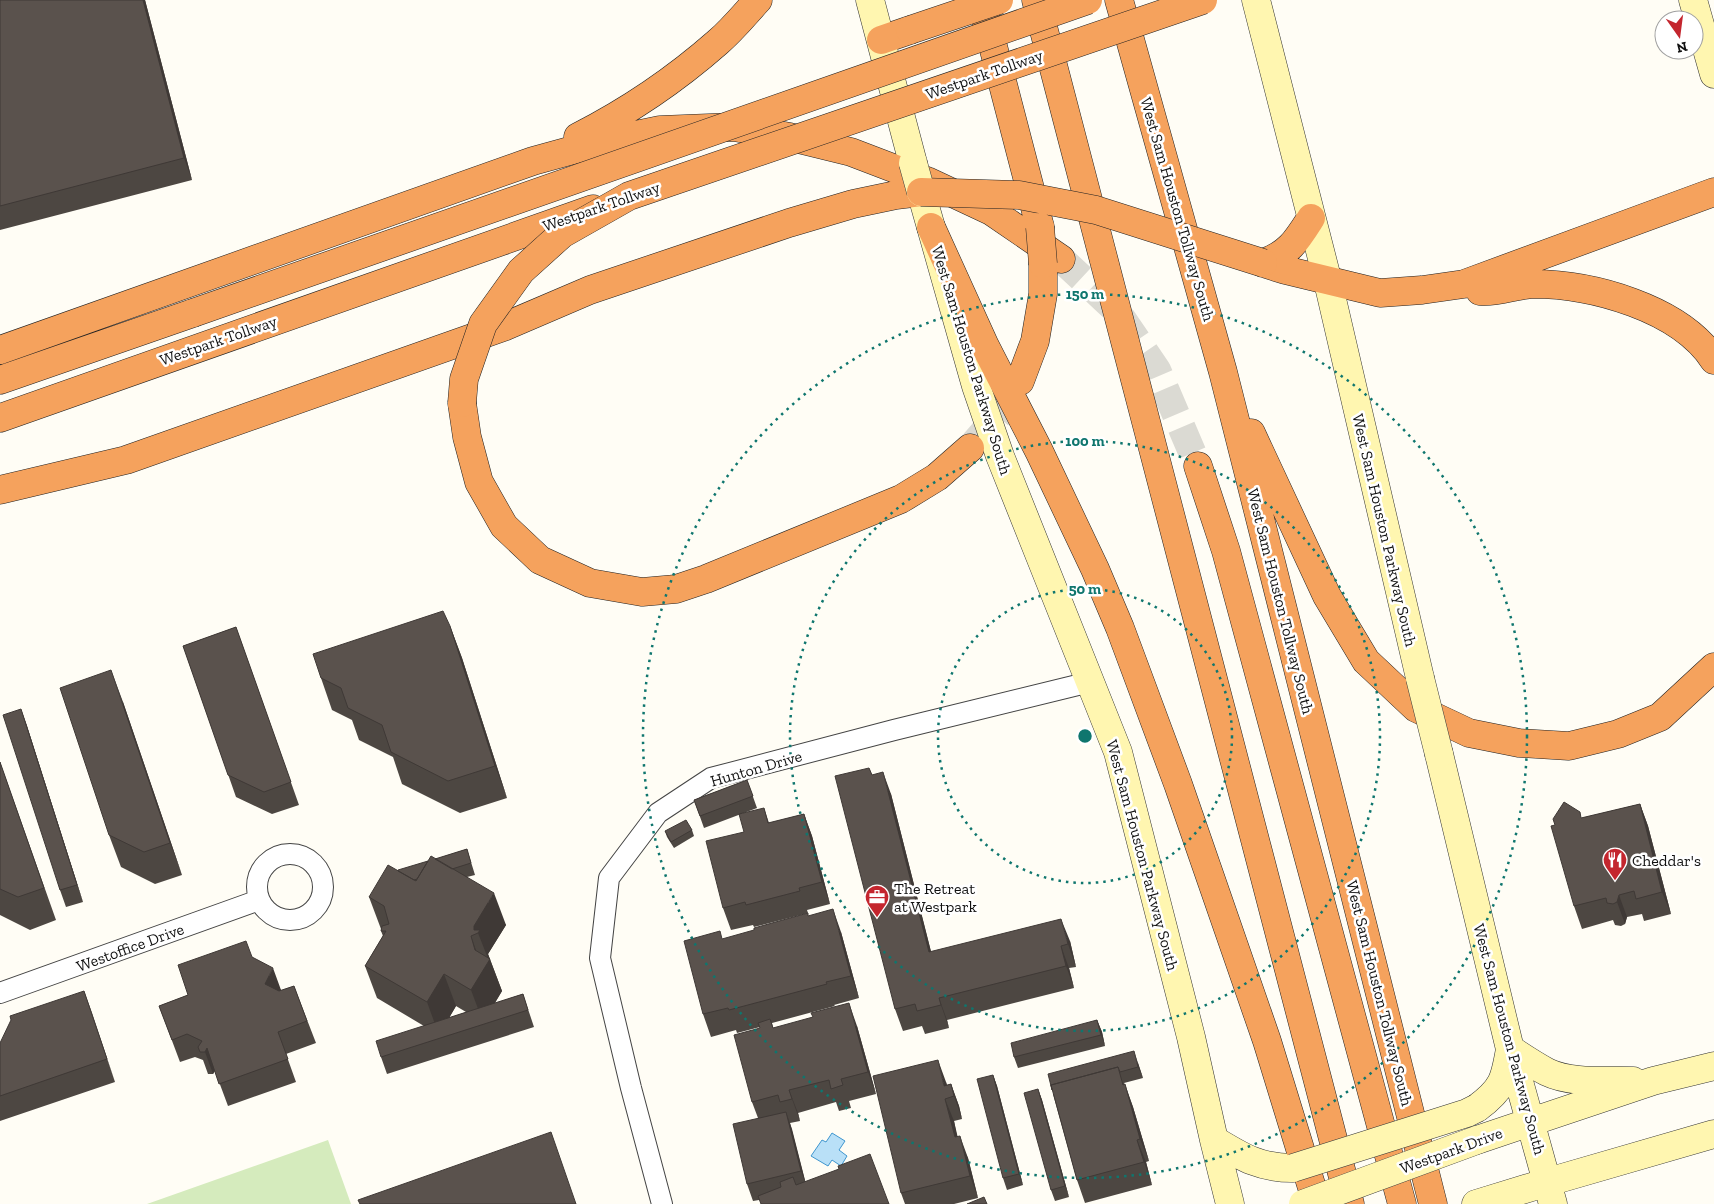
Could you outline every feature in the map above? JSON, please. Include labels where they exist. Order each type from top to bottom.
[{"type":"highway","points":[[533,161],[615,118],[671,80],[719,41],[758,0]]},
{"type":"highway","points":[[982,0],[1040,226],[1052,262],[1043,294],[1035,341],[1020,381]]},
{"type":"highway","points":[[880,40],[999,0]]},
{"type":"highway","points":[[1036,0],[1350,1204]]},
{"type":"highway","name":"Westpark Tollway","points":[[0,380],[1088,0]]},
{"type":"highway","name":"West Sam Houston Tollway South","points":[[1119,0],[1223,372],[1433,1204]]},
{"type":"highway","name":"Westpark Tollway","points":[[0,418],[629,196],[1203,0]]},
{"type":"highway","points":[[0,350],[533,161],[602,142],[660,130],[734,127],[790,137],[851,152],[927,181],[991,211],[1052,262]]},
{"type":"highway","points":[[0,490],[126,460],[506,326],[597,287],[789,223],[853,204],[918,207],[1019,195],[1096,210],[1328,282],[1380,293],[1464,284],[1714,192]]},
{"type":"highway","points":[[629,196],[562,234],[521,271],[483,324],[464,379],[462,403],[467,437],[479,482],[504,526],[540,560],[590,583],[642,592],[676,589],[706,579],[901,499],[937,477],[970,448]]},
{"type":"highway","points":[[918,207],[985,346],[1039,451],[1095,569],[1120,628],[1178,784],[1264,1032],[1317,1204]]},
{"type":"highway","points":[[1275,264],[1311,218]]},
{"type":"highway","points":[[1464,284],[1481,291],[1531,284],[1568,286],[1610,295],[1644,306],[1681,326],[1709,352],[1714,360]]},
{"type":"highway","points":[[1223,372],[1327,596],[1366,661],[1416,708],[1469,733],[1519,743],[1569,746],[1618,734],[1660,717],[1714,667]]},
{"type":"highway","points":[[1198,466],[1228,561],[1402,1204]]},
{"type":"main road","name":"West Sam Houston Parkway South","points":[[870,0],[913,163],[918,207],[976,386],[1000,456],[1118,752],[1230,1204]]},
{"type":"main road","name":"West Sam Houston Parkway South","points":[[1256,0],[1328,282],[1420,678],[1510,1049],[1550,1193]]},
{"type":"main road","points":[[1693,0],[1714,74]]},
{"type":"main road","points":[[1214,1140],[1248,1160],[1274,1168],[1293,1168],[1467,1113],[1477,1108],[1499,1088],[1506,1074],[1510,1049],[1548,1072],[1566,1078],[1653,1081]]},
{"type":"main road","name":"Westpark Drive","points":[[1303,1204],[1476,1140],[1653,1081],[1714,1066]]},
{"type":"main road","points":[[1484,1201],[1550,1193],[1714,1134]]},
{"type":"street","name":"Hunton Drive","points":[[662,1204],[631,1088],[600,958],[609,878],[658,813],[712,778],[894,730],[1090,682]]},
{"type":"street","name":"Westoffice Drive","points":[[0,993],[259,900]]},
{"type":"green space","points":[[328,1140],[351,1204],[147,1204]]},
{"type":"water","points":[[832,1133],[845,1141],[839,1150],[847,1156],[841,1166],[832,1160],[828,1166],[811,1156],[822,1140],[826,1142]]},
{"type":"building","points":[[0,0],[143,0],[184,158],[0,206]]},
{"type":"building","points":[[443,611],[450,626],[495,766],[448,781],[391,752],[382,725],[348,708],[341,688],[321,678],[313,654]]},
{"type":"building","points":[[236,627],[291,782],[264,792],[228,775],[183,646]]},
{"type":"building","points":[[111,670],[170,843],[144,852],[109,835],[60,688]]},
{"type":"building","points":[[21,709],[77,885],[60,890],[3,715]]},
{"type":"building","points":[[0,762],[44,888],[18,897],[0,889]]},
{"type":"building","points":[[869,768],[872,775],[883,772],[929,952],[1061,919],[1068,944],[1061,946],[1066,966],[939,998],[941,1005],[917,1011],[915,1004],[895,1009],[835,776]]},
{"type":"building","points":[[747,780],[753,796],[700,816],[694,800]]},
{"type":"building","name":"Cheddar's","points":[[1564,802],[1580,812],[1581,818],[1640,804],[1662,892],[1636,899],[1634,891],[1619,895],[1617,902],[1613,904],[1607,903],[1606,898],[1574,906],[1551,826],[1555,825],[1553,819]]},
{"type":"building","points":[[764,808],[768,823],[804,814],[822,882],[799,888],[800,891],[746,905],[745,902],[723,908],[706,841],[744,832],[739,814]]},
{"type":"building","points":[[686,820],[692,830],[671,842],[665,831]]},
{"type":"building","points":[[467,849],[471,863],[452,869],[435,859]]},
{"type":"building","points":[[431,856],[494,893],[474,926],[474,930],[480,930],[471,936],[475,950],[490,959],[471,990],[444,974],[427,1002],[365,966],[386,931],[381,931],[382,926],[389,924],[384,906],[369,897],[388,865],[416,881]]},
{"type":"building","points":[[428,861],[417,879],[414,880],[398,871],[398,870]]},
{"type":"building","points":[[833,909],[851,976],[729,1010],[728,1008],[703,1014],[684,941],[720,931],[722,939],[808,913],[808,916]]},
{"type":"building","points":[[246,941],[252,957],[273,968],[265,984],[279,991],[294,986],[307,1021],[278,1032],[288,1059],[219,1084],[207,1048],[205,1052],[200,1052],[198,1047],[202,1041],[187,1034],[172,1040],[159,1006],[188,995],[178,965]]},
{"type":"building","points":[[84,991],[107,1059],[0,1096],[0,1043],[11,1020],[10,1016]]},
{"type":"building","points":[[523,994],[528,1010],[381,1057],[376,1041]]},
{"type":"building","points":[[849,1003],[868,1072],[841,1079],[843,1085],[831,1089],[829,1080],[789,1090],[792,1099],[780,1102],[778,1095],[752,1102],[734,1035],[760,1028],[758,1023],[770,1019],[773,1028],[813,1017],[811,1013]]},
{"type":"building","points":[[1097,1020],[1101,1035],[1014,1057],[1011,1043]]},
{"type":"building","points":[[1134,1051],[1138,1067],[1120,1072],[1118,1067],[1051,1085],[1052,1090],[1048,1074]]},
{"type":"building","points":[[938,1060],[944,1086],[951,1084],[954,1096],[945,1099],[955,1137],[960,1136],[970,1176],[901,1193],[873,1076]]},
{"type":"building","points":[[1118,1067],[1123,1085],[1125,1084],[1140,1139],[1137,1140],[1144,1162],[1077,1180],[1051,1085]]},
{"type":"building","points":[[993,1075],[1019,1174],[1003,1178],[977,1079]]},
{"type":"building","points":[[1038,1089],[1065,1186],[1051,1190],[1024,1093]]},
{"type":"building","points":[[786,1112],[801,1171],[747,1184],[733,1124]]},
{"type":"building","points":[[551,1132],[576,1204],[360,1204],[358,1200]]},
{"type":"building","points":[[870,1154],[889,1204],[761,1204],[758,1196],[781,1187],[780,1182],[793,1177],[796,1185],[839,1169],[838,1166]]},
{"type":"building","points":[[984,1197],[987,1204],[967,1204]]},
{"type":"tunnel","points":[[1061,259],[1117,311],[1157,370],[1198,466]]},
{"type":"tunnel","points":[[970,448],[1001,412],[1020,381]]},
{"type":"place","name":"Cheddar's","points":[[1615,881]]},
{"type":"place","name":"The Retreat at Westpark","points":[[877,918]]}]
